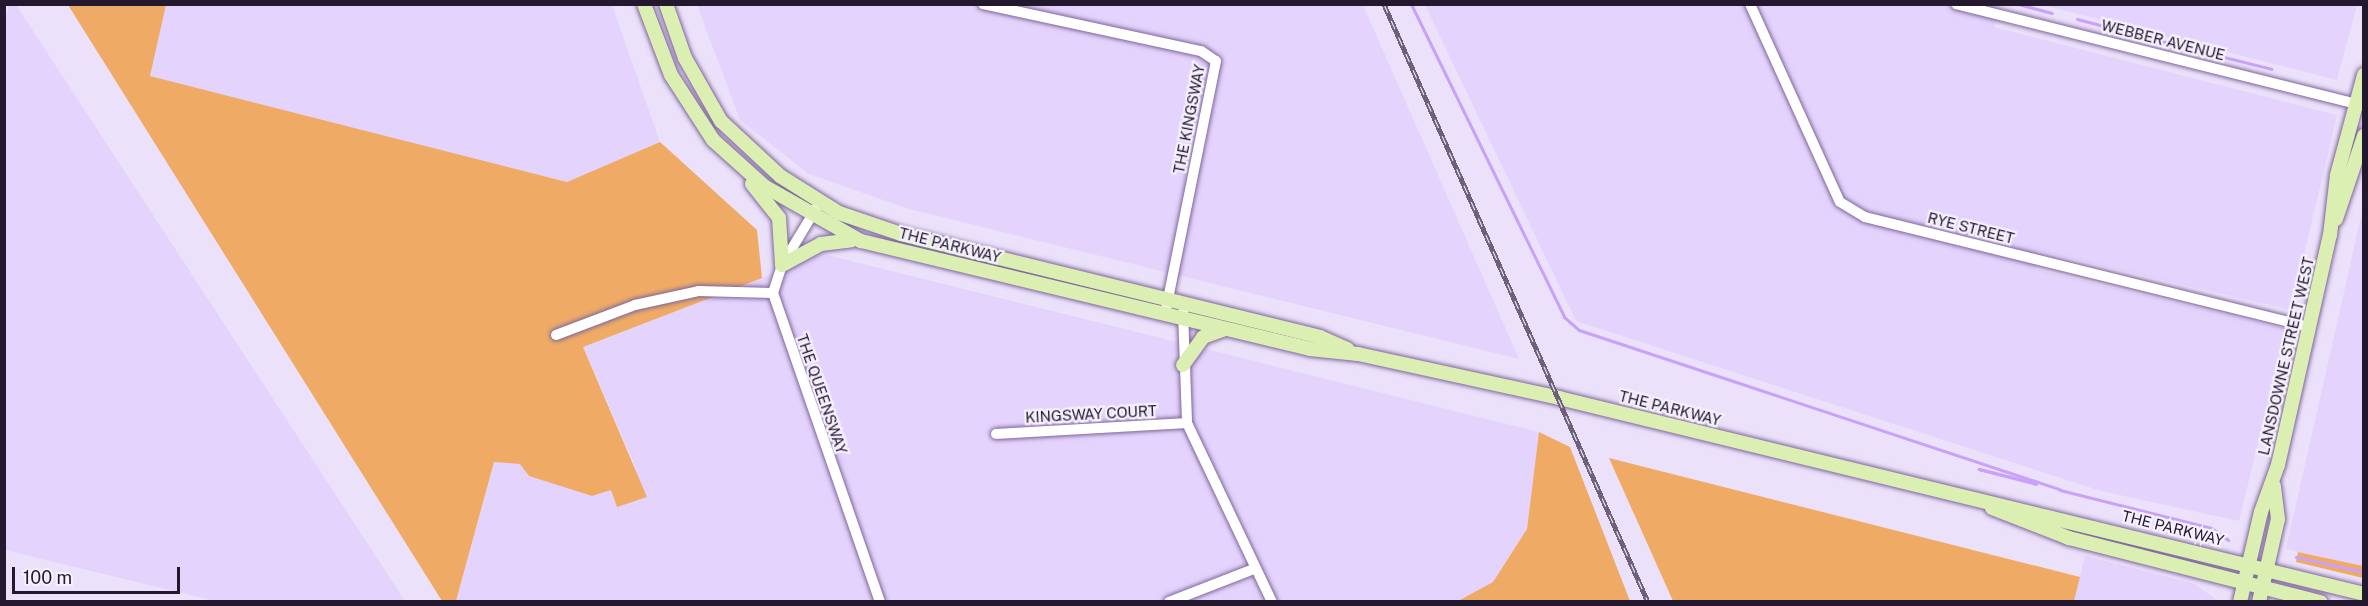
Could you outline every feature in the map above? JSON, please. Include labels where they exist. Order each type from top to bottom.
[{"type":"main road","name":"THE PARKWAY","points":[[644,4],[694,115],[733,161],[811,217],[861,241],[1310,349],[1358,354],[2364,594]]},
{"type":"main road","name":"THE PARKWAY","points":[[666,4],[685,57],[722,121],[757,157],[820,202],[886,230],[1320,337],[1358,354]]},
{"type":"main road","name":"LANSDOWNE STREET WEST","points":[[2330,235],[2337,175],[2359,105],[2364,75]]},
{"type":"main road","name":"LANSDOWNE STREET WEST","points":[[2240,602],[2261,512],[2274,484],[2330,235],[2364,136]]},
{"type":"main road","points":[[733,161],[779,218],[782,265],[821,244],[861,241]]},
{"type":"main road","points":[[1184,365],[1203,337],[1227,329]]},
{"type":"main road","name":"LANSDOWNE STREET WEST","points":[[2259,602],[2278,519],[2274,484]]},
{"type":"main road","name":"THE PARKWAY","points":[[1973,500],[2069,538],[2321,602]]},
{"type":"street","name":"THE KINGSWAY","points":[[983,4],[1201,51],[1216,61],[1165,314]]},
{"type":"street","name":"RYE STREET","points":[[1750,4],[1840,202],[1865,217],[2309,327]]},
{"type":"street","name":"WEBBER AVENUE","points":[[1956,4],[2359,105]]},
{"type":"street","points":[[556,335],[635,305],[699,291],[773,293],[782,265],[820,202]]},
{"type":"street","name":"THE QUEENSWAY","points":[[773,293],[880,602]]},
{"type":"street","points":[[1184,302],[1184,365],[1188,423],[1272,602]]},
{"type":"street","name":"KINGSWAY COURT","points":[[996,434],[1188,423]]},
{"type":"street","points":[[1169,602],[1256,568]]},
{"type":"shaded area","points":[[9,5],[16,5],[405,601],[215,601],[5,550],[4,24]]},
{"type":"shaded area","points":[[68,5],[166,5],[150,76],[567,182],[660,142],[757,230],[762,278],[583,347],[647,497],[617,507],[611,490],[592,496],[529,476],[520,464],[494,462],[456,601],[442,601]]},
{"type":"shaded area","points":[[166,5],[612,5],[660,142],[567,182],[150,76]]},
{"type":"shaded area","points":[[697,5],[1363,5],[1519,359],[909,209],[809,174],[740,120]]},
{"type":"shaded area","points":[[1425,5],[2001,5],[1994,27],[2337,115],[2291,310],[2038,251],[2035,269],[2286,329],[2239,521],[2101,491],[1576,321]]},
{"type":"shaded area","points":[[2043,5],[2357,5],[2337,80]]},
{"type":"shaded area","points":[[2363,208],[2363,566],[2286,549]]},
{"type":"shaded area","points":[[823,254],[1539,432],[1527,529],[1493,582],[1458,601],[456,602],[494,462],[637,470],[583,347]]},
{"type":"shaded area","points":[[1539,432],[1570,447],[1630,601],[1458,601],[1493,582],[1527,529]]},
{"type":"shaded area","points":[[1609,458],[2080,577],[2074,601],[1673,601]]},
{"type":"shaded area","points":[[2298,552],[2363,566],[2363,578],[2296,562]]},
{"type":"shaded area","points":[[2085,556],[2195,584],[2218,601],[2074,602]]},
{"type":"waterway","points":[[1411,4],[1564,317],[1579,330],[2059,489]]},
{"type":"waterway","points":[[2018,4],[2052,13]]},
{"type":"waterway","points":[[2077,19],[2173,44]]},
{"type":"waterway","points":[[2192,49],[2272,69]]},
{"type":"waterway","points":[[2031,482],[1979,469],[2036,484]]},
{"type":"waterway","points":[[2060,490],[2211,528],[2228,540]]},
{"type":"waterway","points":[[2296,557],[2364,572]]},
{"type":"railway","points":[[1384,4],[1648,602]]}]
